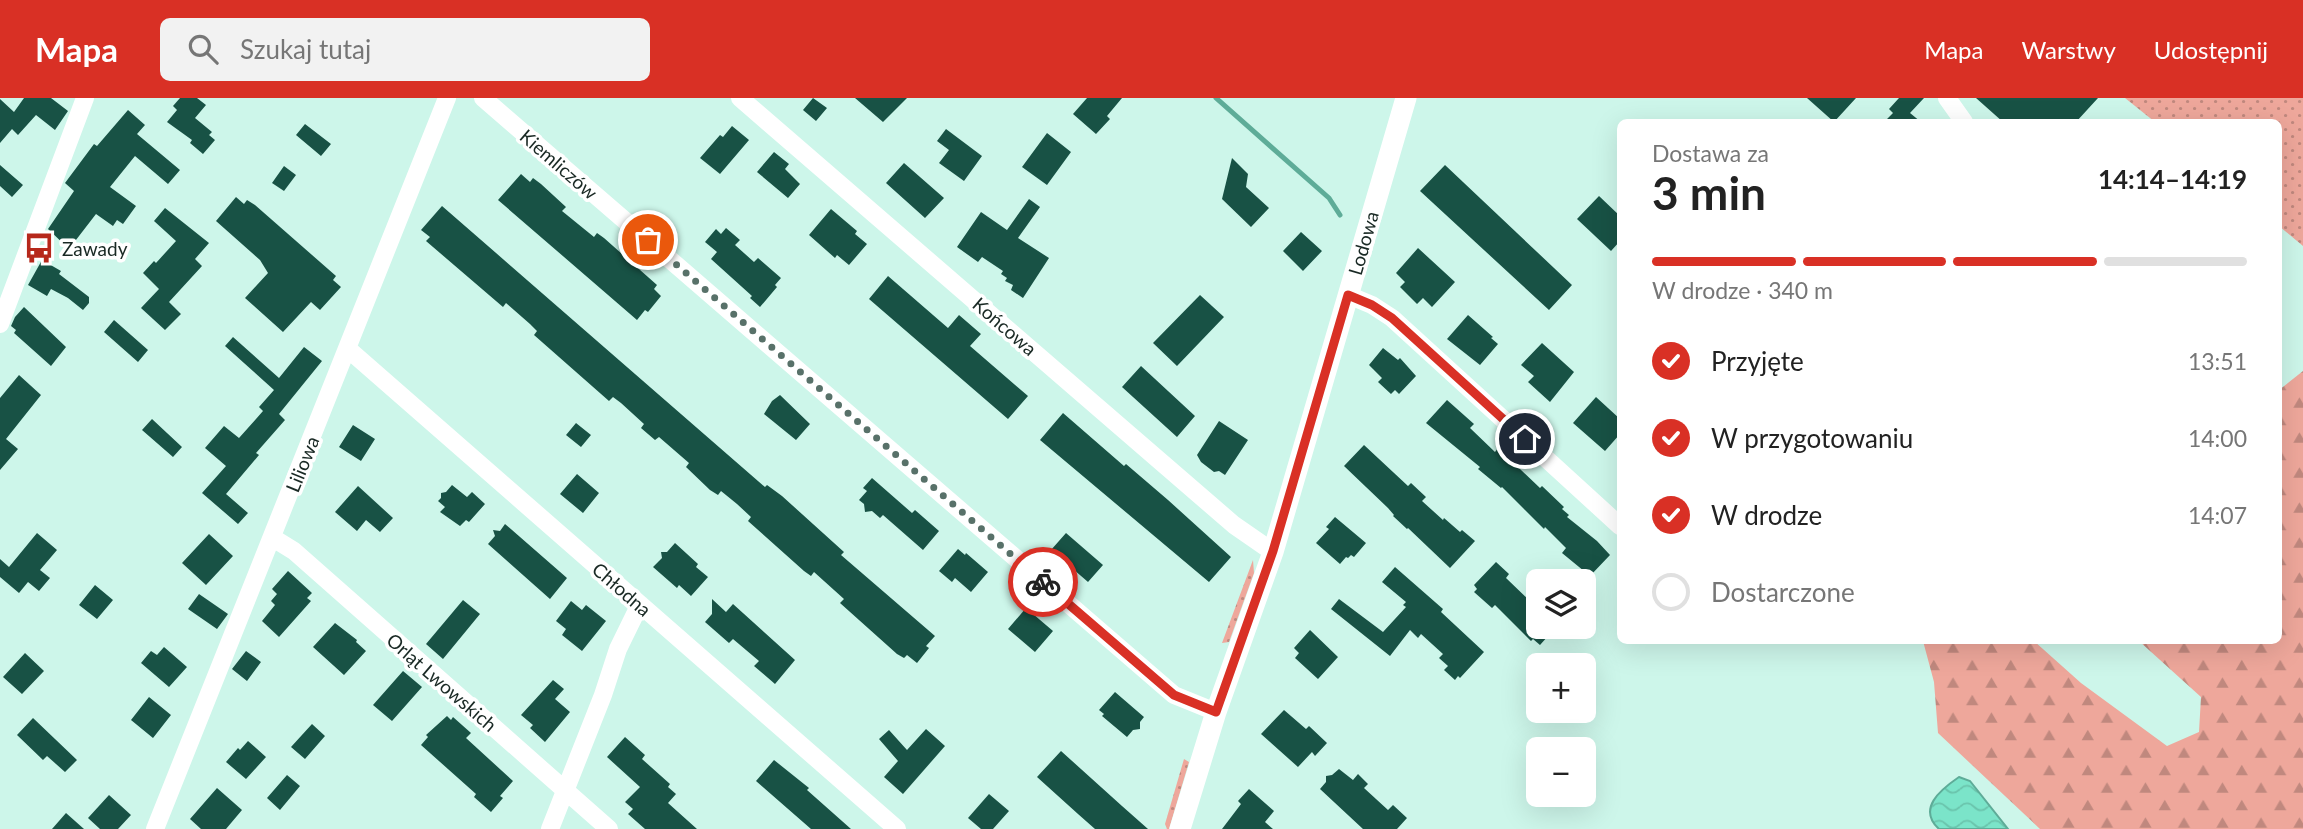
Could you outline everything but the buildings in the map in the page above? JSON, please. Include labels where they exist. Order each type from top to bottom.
[{"type":"street","points":[[0,324],[85,98]]},
{"type":"street","name":"Liliowa","points":[[155,829],[447,98]]},
{"type":"street","name":"Kiemliczów","points":[[483,98],[1174,695],[1216,712]]},
{"type":"street","name":"Końcowa","points":[[740,98],[1234,525],[1273,551]]},
{"type":"street","name":"Lodowa","points":[[1180,829],[1216,712],[1273,551],[1406,98]]},
{"type":"street","points":[[1947,98],[1962,119]]},
{"type":"street","points":[[1348,295],[1372,305],[1392,318],[1617,523]]},
{"type":"street","name":"Chłodna","points":[[348,349],[897,829]]},
{"type":"street","name":"Orląt Lwowskich","points":[[273,538],[294,551],[609,829]]},
{"type":"street","points":[[550,829],[603,695],[618,649],[640,604]]},
{"type":"green space","points":[[2125,98],[2303,98],[2303,246],[2282,228],[2282,119],[2151,119]]},
{"type":"green space","points":[[2303,371],[2303,829],[2040,829],[1938,733],[1934,682],[1924,644],[2037,644],[2081,683],[2167,746],[2199,732],[2201,697],[2142,644],[2282,644],[2282,388]]},
{"type":"green space","points":[[1253,560],[1254,573],[1229,642],[1222,643]]},
{"type":"green space","points":[[1184,759],[1189,762],[1167,829],[1165,824]]},
{"type":"water","points":[[1959,777],[1970,781],[2008,829],[1939,829],[1930,814],[1931,807],[1939,794]]},
{"type":"waterway","points":[[1216,98],[1329,198],[1340,215]]},
{"type":"way so far","points":[[648,240],[1043,582]]},
{"type":"place","name":"Zawady","points":[[39,248]]},
{"type":"route","points":[[1043,582],[1174,695],[1216,712],[1273,551],[1348,295],[1372,305],[1392,318],[1525,439]]}]
